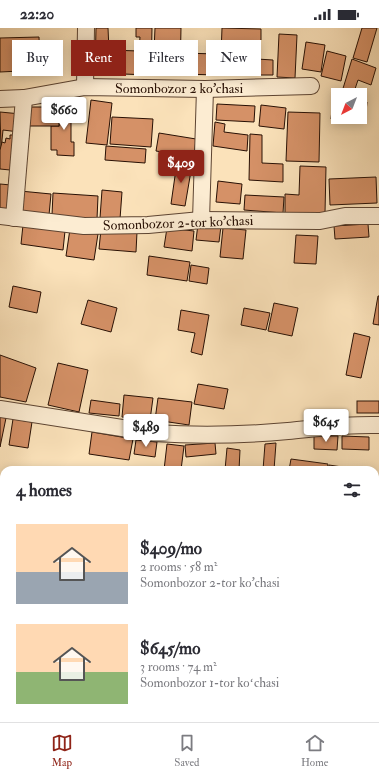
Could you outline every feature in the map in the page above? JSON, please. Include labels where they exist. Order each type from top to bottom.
[{"type":"street","points":[[85,87],[86,28]]},
{"type":"street","name":"Somonbozor 2 ko'chasi","points":[[0,99],[24,98],[85,87],[205,89],[311,86]]},
{"type":"street","points":[[201,220],[205,89]]},
{"type":"street","points":[[7,217],[24,98]]},
{"type":"street","name":"Somonbozor 2-tor ko'chasi","points":[[7,217],[84,226],[148,225],[201,220],[320,221],[345,216],[379,216]]},
{"type":"street","points":[[0,408],[154,434],[178,435],[287,431],[352,424],[379,425]]},
{"type":"building","points":[[96,28],[108,28],[109,40],[96,40]]},
{"type":"building","points":[[136,28],[152,28],[152,40],[140,40],[140,37],[136,37]]},
{"type":"building","points":[[155,28],[181,28],[181,40],[154,40]]},
{"type":"building","points":[[222,28],[261,29],[261,40],[222,40]]},
{"type":"building","points":[[362,28],[377,28],[367,62],[353,58]]},
{"type":"building","points":[[279,34],[297,35],[295,78],[277,77]]},
{"type":"building","points":[[39,37],[39,40],[12,40],[12,71],[0,72],[0,38]]},
{"type":"building","points":[[306,42],[325,45],[321,72],[302,69]]},
{"type":"building","points":[[126,51],[134,51],[134,74],[126,74]]},
{"type":"building","points":[[327,51],[346,56],[341,81],[321,76]]},
{"type":"building","points":[[198,53],[206,54],[206,75],[198,74]]},
{"type":"building","points":[[261,59],[273,60],[273,75],[261,75]]},
{"type":"building","points":[[352,59],[376,68],[371,85],[358,80],[355,88],[343,88]]},
{"type":"building","points":[[91,100],[112,103],[107,145],[86,143]]},
{"type":"building","points":[[59,104],[75,104],[75,118],[71,118],[71,142],[74,142],[74,156],[57,155],[57,150],[51,150],[51,126],[59,126]]},
{"type":"building","points":[[217,104],[255,106],[254,122],[216,120]]},
{"type":"building","points":[[261,105],[286,108],[284,129],[259,126]]},
{"type":"building","points":[[25,107],[59,107],[59,126],[25,126]]},
{"type":"building","points":[[0,112],[21,114],[19,132],[3,130],[1,150]]},
{"type":"building","points":[[288,112],[320,113],[319,162],[286,161]]},
{"type":"building","points":[[112,117],[153,119],[151,147],[110,144]]},
{"type":"building","points":[[215,122],[225,124],[224,132],[248,135],[247,151],[213,146]]},
{"type":"building","points":[[159,133],[196,139],[194,157],[156,151]]},
{"type":"building","points":[[250,134],[262,135],[262,163],[283,164],[283,182],[249,180]]},
{"type":"building","points":[[10,135],[19,135],[9,182],[10,170],[0,169],[0,150],[2,142],[5,143],[6,138],[10,139]]},
{"type":"building","points":[[106,146],[146,149],[145,163],[105,160]]},
{"type":"building","points":[[177,162],[192,165],[185,206],[171,204]]},
{"type":"building","points":[[300,166],[326,167],[325,213],[285,213],[285,194],[299,195]]},
{"type":"building","points":[[376,177],[377,203],[330,205],[329,179]]},
{"type":"building","points":[[218,181],[242,184],[240,204],[216,202]]},
{"type":"building","points":[[0,184],[11,185],[9,210],[0,209]]},
{"type":"building","points":[[102,190],[122,192],[120,219],[100,218]]},
{"type":"building","points":[[20,191],[51,194],[49,215],[18,212]]},
{"type":"building","points":[[53,193],[98,196],[97,219],[52,215]]},
{"type":"building","points":[[245,195],[284,197],[283,213],[244,210]]},
{"type":"building","points":[[198,224],[221,226],[219,242],[196,240]]},
{"type":"building","points":[[368,224],[369,237],[335,239],[334,226]]},
{"type":"building","points":[[23,225],[65,231],[63,250],[21,244]]},
{"type":"building","points":[[167,228],[194,231],[192,251],[164,247]]},
{"type":"building","points":[[223,228],[246,230],[243,259],[220,257]]},
{"type":"building","points":[[70,229],[98,234],[94,260],[66,256]]},
{"type":"building","points":[[101,229],[137,232],[136,252],[99,249]]},
{"type":"building","points":[[296,235],[318,236],[316,264],[294,263]]},
{"type":"building","points":[[149,256],[190,262],[187,281],[147,275]]},
{"type":"building","points":[[191,265],[209,268],[207,284],[189,281]]},
{"type":"building","points":[[13,286],[41,292],[37,313],[9,307]]},
{"type":"building","points":[[379,296],[379,325],[373,324]]},
{"type":"building","points":[[88,300],[117,308],[111,332],[81,324]]},
{"type":"building","points":[[274,303],[298,308],[292,336],[268,331]]},
{"type":"building","points":[[244,308],[270,313],[266,330],[241,325]]},
{"type":"building","points":[[181,310],[209,315],[202,355],[191,352],[195,333],[178,330]]},
{"type":"building","points":[[354,333],[370,337],[361,378],[346,375]]},
{"type":"building","points":[[0,355],[36,368],[26,402],[0,397]]},
{"type":"building","points":[[58,363],[88,370],[79,412],[48,405]]},
{"type":"building","points":[[198,384],[228,389],[224,409],[194,404]]},
{"type":"building","points":[[124,395],[153,398],[150,420],[122,417]]},
{"type":"building","points":[[158,398],[192,402],[189,425],[155,420]]},
{"type":"building","points":[[91,400],[120,404],[119,416],[89,413]]},
{"type":"building","points":[[357,401],[379,401],[379,413],[357,413]]},
{"type":"building","points":[[0,417],[6,418],[0,447]]},
{"type":"building","points":[[13,419],[32,422],[28,448],[9,445]]},
{"type":"building","points":[[92,432],[133,439],[129,460],[89,454]]},
{"type":"building","points":[[314,436],[338,436],[337,450],[314,449]]},
{"type":"building","points":[[342,436],[369,437],[369,450],[342,449]]},
{"type":"building","points":[[136,440],[157,442],[155,457],[134,454]]},
{"type":"building","points":[[215,443],[216,454],[186,457],[185,445]]},
{"type":"building","points":[[276,443],[274,466],[263,466],[265,444]]},
{"type":"building","points":[[167,444],[184,446],[182,466],[164,466]]},
{"type":"building","points":[[227,448],[240,450],[239,466],[225,466]]},
{"type":"building","points":[[291,459],[328,464],[328,466],[290,466]]}]
